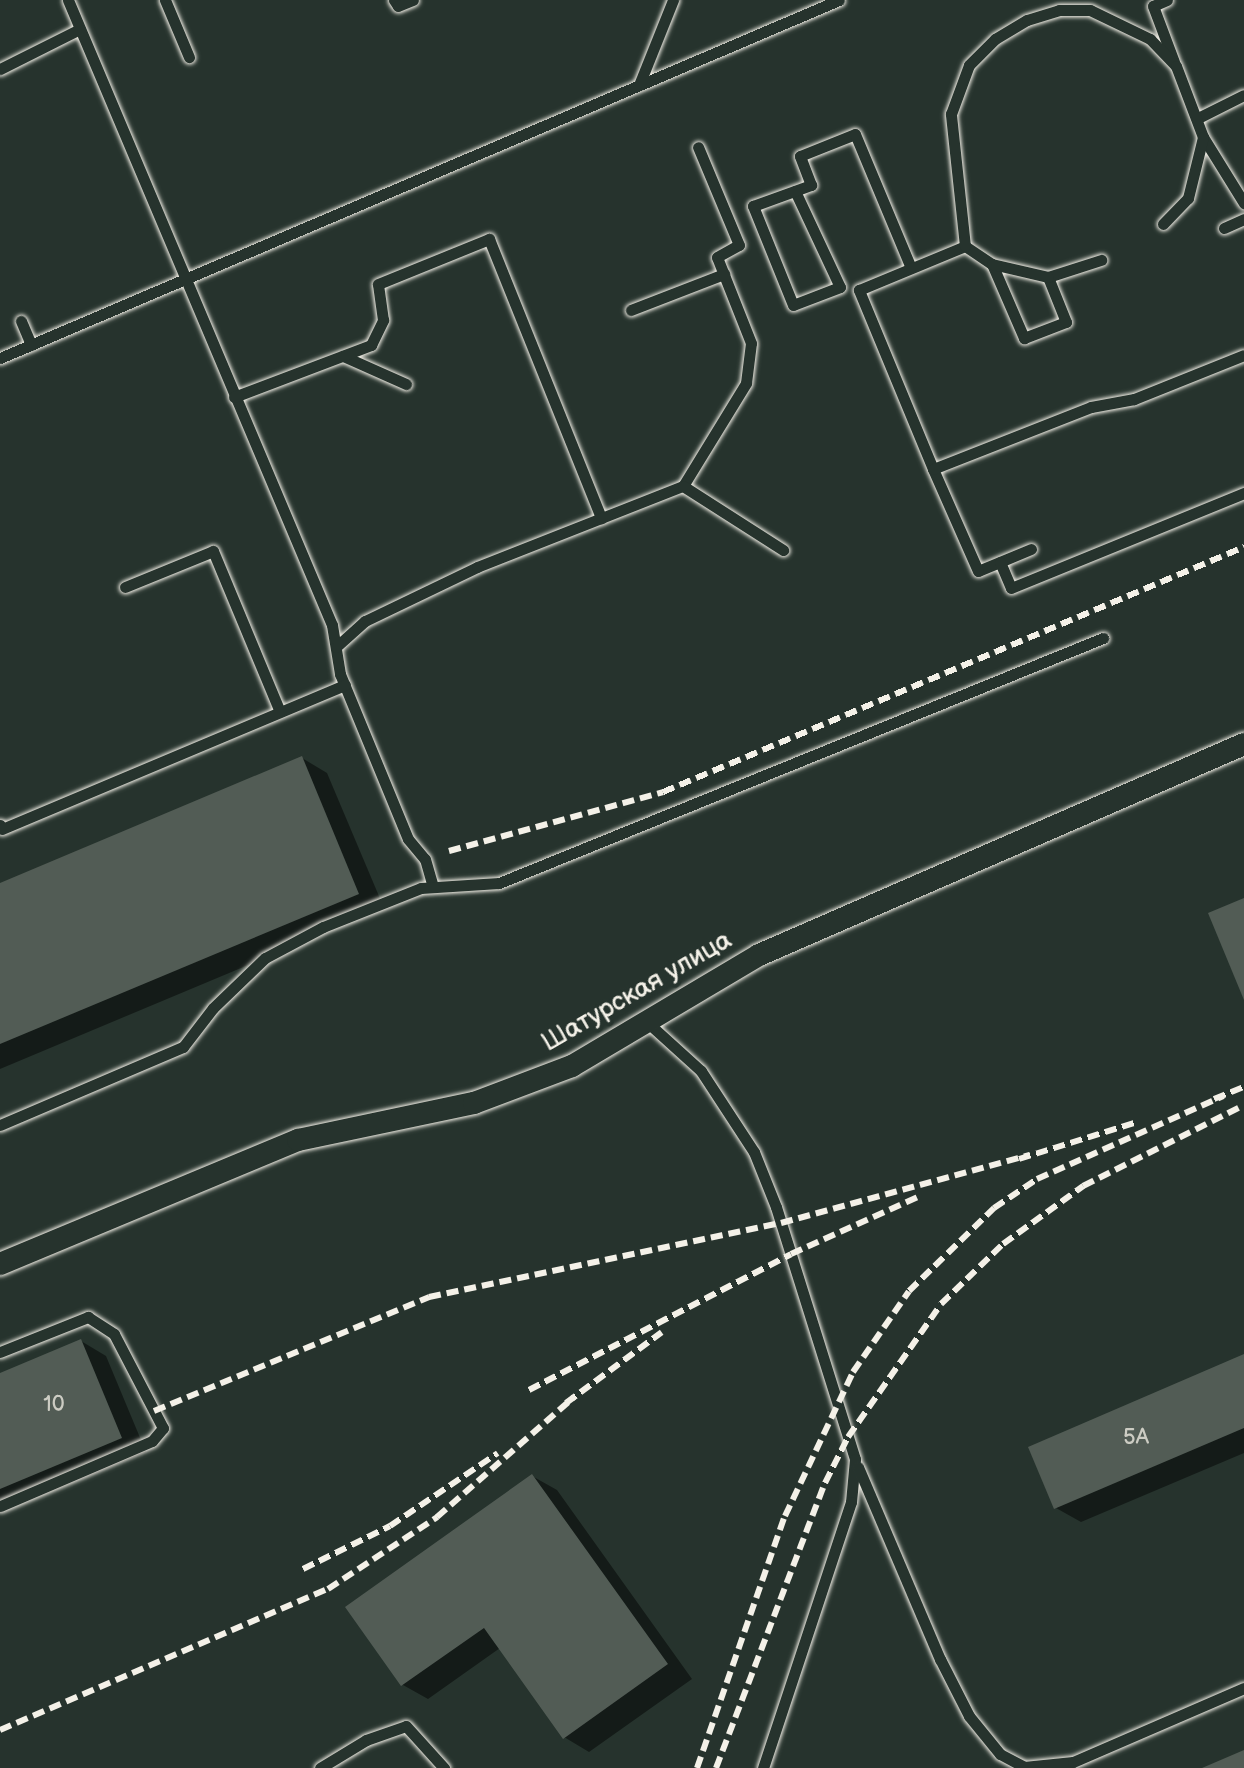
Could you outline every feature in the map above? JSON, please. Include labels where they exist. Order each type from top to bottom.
[{"type":"street","name":"Шатурская улица","points":[[0,1264],[298,1140],[474,1103],[544,1077],[647,1022],[759,955],[1244,744]]},
{"type":"lane","points":[[68,0],[183,280],[332,625],[345,685],[433,887]]},
{"type":"lane","points":[[165,0],[189,57]]},
{"type":"lane","points":[[394,0],[398,6],[413,0]]},
{"type":"lane","points":[[639,85],[673,0]]},
{"type":"lane","points":[[0,358],[839,0]]},
{"type":"lane","points":[[1167,0],[1153,6],[1203,137],[1244,203]]},
{"type":"lane","points":[[965,246],[951,114],[969,65],[995,39],[1027,20],[1059,10],[1090,10],[1150,39],[1176,66]]},
{"type":"lane","points":[[0,69],[80,29]]},
{"type":"lane","points":[[1198,118],[1244,95]]},
{"type":"lane","points":[[911,268],[855,134],[800,156],[811,185],[753,206],[793,305],[840,287],[859,290],[965,246]]},
{"type":"lane","points":[[1163,224],[1188,198],[1203,137]]},
{"type":"lane","points":[[336,647],[365,621],[477,567],[683,486],[746,383],[751,343],[717,257],[739,245],[698,147]]},
{"type":"lane","points":[[795,191],[840,287]]},
{"type":"lane","points":[[1224,228],[1244,219]]},
{"type":"lane","points":[[234,397],[371,345],[383,320],[378,284],[489,239],[601,518]]},
{"type":"lane","points":[[965,246],[992,264],[1048,277],[1101,260]]},
{"type":"lane","points":[[992,264],[1024,338],[1066,322],[1048,277]]},
{"type":"lane","points":[[631,310],[724,274]]},
{"type":"lane","points":[[859,290],[978,571],[1031,549]]},
{"type":"lane","points":[[21,321],[31,345]]},
{"type":"lane","points":[[933,469],[1091,407],[1134,399],[1244,355]]},
{"type":"lane","points":[[343,356],[406,384]]},
{"type":"lane","points":[[683,486],[783,550]]},
{"type":"lane","points":[[1000,562],[1011,588],[1244,493]]},
{"type":"lane","points":[[125,587],[213,551],[280,712]]},
{"type":"lane","points":[[0,1125],[183,1047],[213,1008],[265,958],[323,927],[433,887],[499,883],[1103,638]]},
{"type":"lane","points":[[0,825],[2,829],[345,685]]},
{"type":"lane","points":[[647,1022],[701,1071],[754,1152],[776,1207],[855,1459],[940,1659],[969,1716],[1000,1754],[1024,1767],[1073,1762],[1244,1688]]},
{"type":"lane","points":[[0,1352],[88,1317],[114,1334],[163,1428],[152,1441],[0,1506]]},
{"type":"lane","points":[[763,1768],[851,1502],[855,1459]]},
{"type":"lane","points":[[320,1768],[366,1740],[406,1726],[444,1768]]},
{"type":"building","points":[[302,756],[359,894],[0,1044],[0,883]]},
{"type":"building","points":[[1244,898],[1244,1000],[1208,913]]},
{"type":"building","points":[[81,1339],[122,1438],[0,1489],[0,1373]]},
{"type":"building","points":[[1244,1354],[1244,1428],[1054,1509],[1028,1447]]},
{"type":"building","points":[[532,1474],[668,1664],[563,1739],[484,1628],[401,1686],[345,1607]]},
{"type":"building","points":[[1244,1750],[1244,1768],[1202,1768]]},
{"type":"railway","points":[[449,851],[663,792],[1244,547]]},
{"type":"railway","points":[[1214,1099],[1244,1087]]},
{"type":"railway","points":[[697,1768],[785,1516],[853,1372],[909,1291],[994,1208],[1037,1179],[1223,1096]]},
{"type":"railway","points":[[716,1768],[825,1483],[848,1437],[941,1304],[1003,1244],[1083,1186],[1244,1105]]},
{"type":"railway","points":[[1019,1159],[1134,1123]]},
{"type":"railway","points":[[154,1411],[429,1297],[781,1223],[1030,1155]]},
{"type":"railway","points":[[529,1390],[791,1254],[918,1197]]},
{"type":"railway","points":[[566,1403],[662,1332]]},
{"type":"railway","points":[[0,1730],[328,1589],[437,1517],[574,1397]]},
{"type":"railway","points":[[303,1569],[390,1526],[498,1453]]}]
